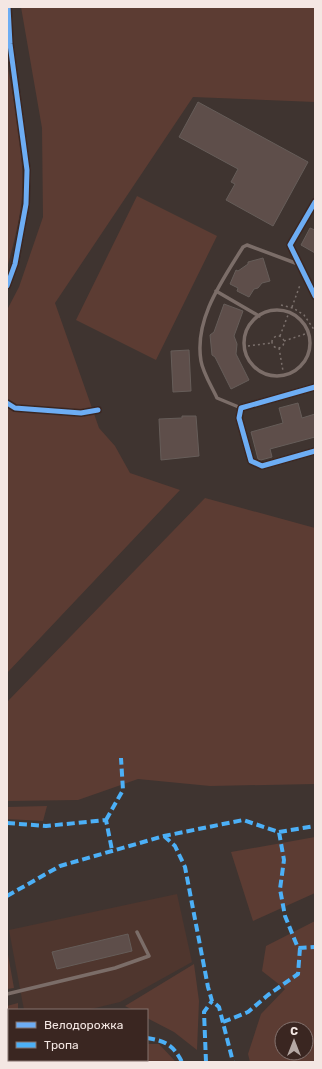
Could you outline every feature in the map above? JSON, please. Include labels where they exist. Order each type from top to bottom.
[{"type":"street","points":[[7,286],[15,264],[26,204],[27,170],[10,44],[8,7]]},
{"type":"street","points":[[315,202],[290,244],[305,272],[315,296]]},
{"type":"street","points":[[315,387],[241,408],[239,418],[251,462],[262,466],[315,451]]},
{"type":"street","points":[[7,403],[15,408],[81,413],[98,410]]},
{"type":"lane","points":[[241,408],[217,398],[201,362],[200,334],[216,291],[243,247],[247,245],[301,265]]},
{"type":"lane","points":[[216,291],[259,316]]},
{"type":"lane","points":[[271,311],[289,313],[298,318],[304,324],[310,342],[309,352],[304,362],[297,370],[283,375],[266,374],[253,365],[245,351],[245,340],[247,330],[253,321],[259,316],[271,311]]},
{"type":"lane","points":[[310,342],[315,341]]},
{"type":"lane","points":[[7,994],[114,968],[149,956],[137,932]]},
{"type":"path","points":[[292,307],[305,272]]},
{"type":"path","points":[[281,305],[292,307],[304,315],[315,331]]},
{"type":"path","points":[[280,336],[288,315]]},
{"type":"path","points":[[284,341],[305,334]]},
{"type":"path","points":[[280,336],[284,341]]},
{"type":"path","points":[[271,343],[274,337],[280,336]]},
{"type":"path","points":[[279,348],[282,347],[284,341]]},
{"type":"path","points":[[248,346],[271,343]]},
{"type":"path","points":[[271,343],[274,348],[279,348]]},
{"type":"path","points":[[279,348],[282,371]]},
{"type":"shaded area","points":[[21,7],[315,7],[315,102],[193,97],[55,303],[99,428],[115,446],[130,473],[180,490],[7,673],[7,310],[19,287],[43,217],[42,128]]},
{"type":"shaded area","points":[[7,62],[18,129],[23,180],[20,215],[7,269]]},
{"type":"shaded area","points":[[137,196],[217,236],[156,360],[76,320]]},
{"type":"shaded area","points":[[205,498],[315,528],[315,784],[210,786],[138,779],[78,800],[7,801],[7,702]]},
{"type":"shaded area","points":[[47,806],[43,821],[7,819],[7,807]]},
{"type":"shaded area","points":[[315,837],[315,893],[253,921],[231,852]]},
{"type":"shaded area","points":[[177,894],[192,962],[120,1002],[91,1009],[24,1009],[9,930]]},
{"type":"shaded area","points":[[315,921],[315,1062],[250,1062],[248,1054],[261,1014],[285,989],[262,971],[266,946]]},
{"type":"shaded area","points":[[7,949],[14,988],[7,989]]},
{"type":"shaded area","points":[[194,964],[199,1001],[197,1050],[174,1032],[148,1019],[148,1009],[131,1009],[125,1006]]},
{"type":"shaded area","points":[[18,1003],[18,1009],[8,1009],[7,1040],[7,1006]]},
{"type":"shaded area","points":[[148,1044],[159,1044],[175,1061],[7,1062],[7,1055],[8,1061],[148,1061]]},
{"type":"building","points":[[198,102],[308,162],[273,226],[226,200],[235,184],[231,182],[238,169],[179,137]]},
{"type":"building","points":[[310,228],[315,230],[315,253],[301,245]]},
{"type":"building","points":[[263,258],[270,281],[262,283],[258,288],[254,289],[249,297],[237,291],[238,288],[230,284],[236,270],[238,271],[248,264],[248,262]]},
{"type":"building","points":[[224,304],[243,311],[234,336],[237,344],[236,354],[249,380],[231,389],[215,357],[212,355],[210,335],[214,332]]},
{"type":"building","points":[[189,350],[191,391],[173,392],[171,351]]},
{"type":"building","points":[[298,403],[302,418],[315,414],[315,437],[270,449],[272,457],[261,460],[258,459],[251,432],[283,423],[279,408]]},
{"type":"building","points":[[182,416],[196,416],[199,456],[161,460],[159,419],[182,418]]},
{"type":"building","points":[[128,934],[132,951],[57,969],[52,952]]},
{"type":"marked path","points":[[106,820],[123,790],[121,758]]},
{"type":"marked path","points":[[7,823],[46,826],[106,820],[112,850]]},
{"type":"marked path","points":[[7,896],[60,866],[164,836],[243,820],[279,832],[284,860],[280,889],[285,916],[298,948],[315,947]]},
{"type":"marked path","points":[[279,832],[315,826]]},
{"type":"marked path","points":[[164,836],[175,846],[185,867],[208,987],[212,1001],[219,1007],[233,1062]]},
{"type":"marked path","points":[[223,1022],[248,1012],[268,995],[298,974],[300,948]]},
{"type":"marked path","points":[[206,1062],[204,1012],[212,1001]]},
{"type":"marked path","points":[[148,1038],[164,1042],[172,1048],[182,1062]]},
{"type":"cycle path","points":[[7,286],[15,264],[26,204],[27,170],[10,44],[8,7]]},
{"type":"cycle path","points":[[315,202],[290,245],[315,296]]},
{"type":"cycle path","points":[[315,387],[241,408],[239,418],[251,461],[262,466],[315,451]]},
{"type":"cycle path","points":[[7,403],[15,408],[81,413],[98,410]]}]
